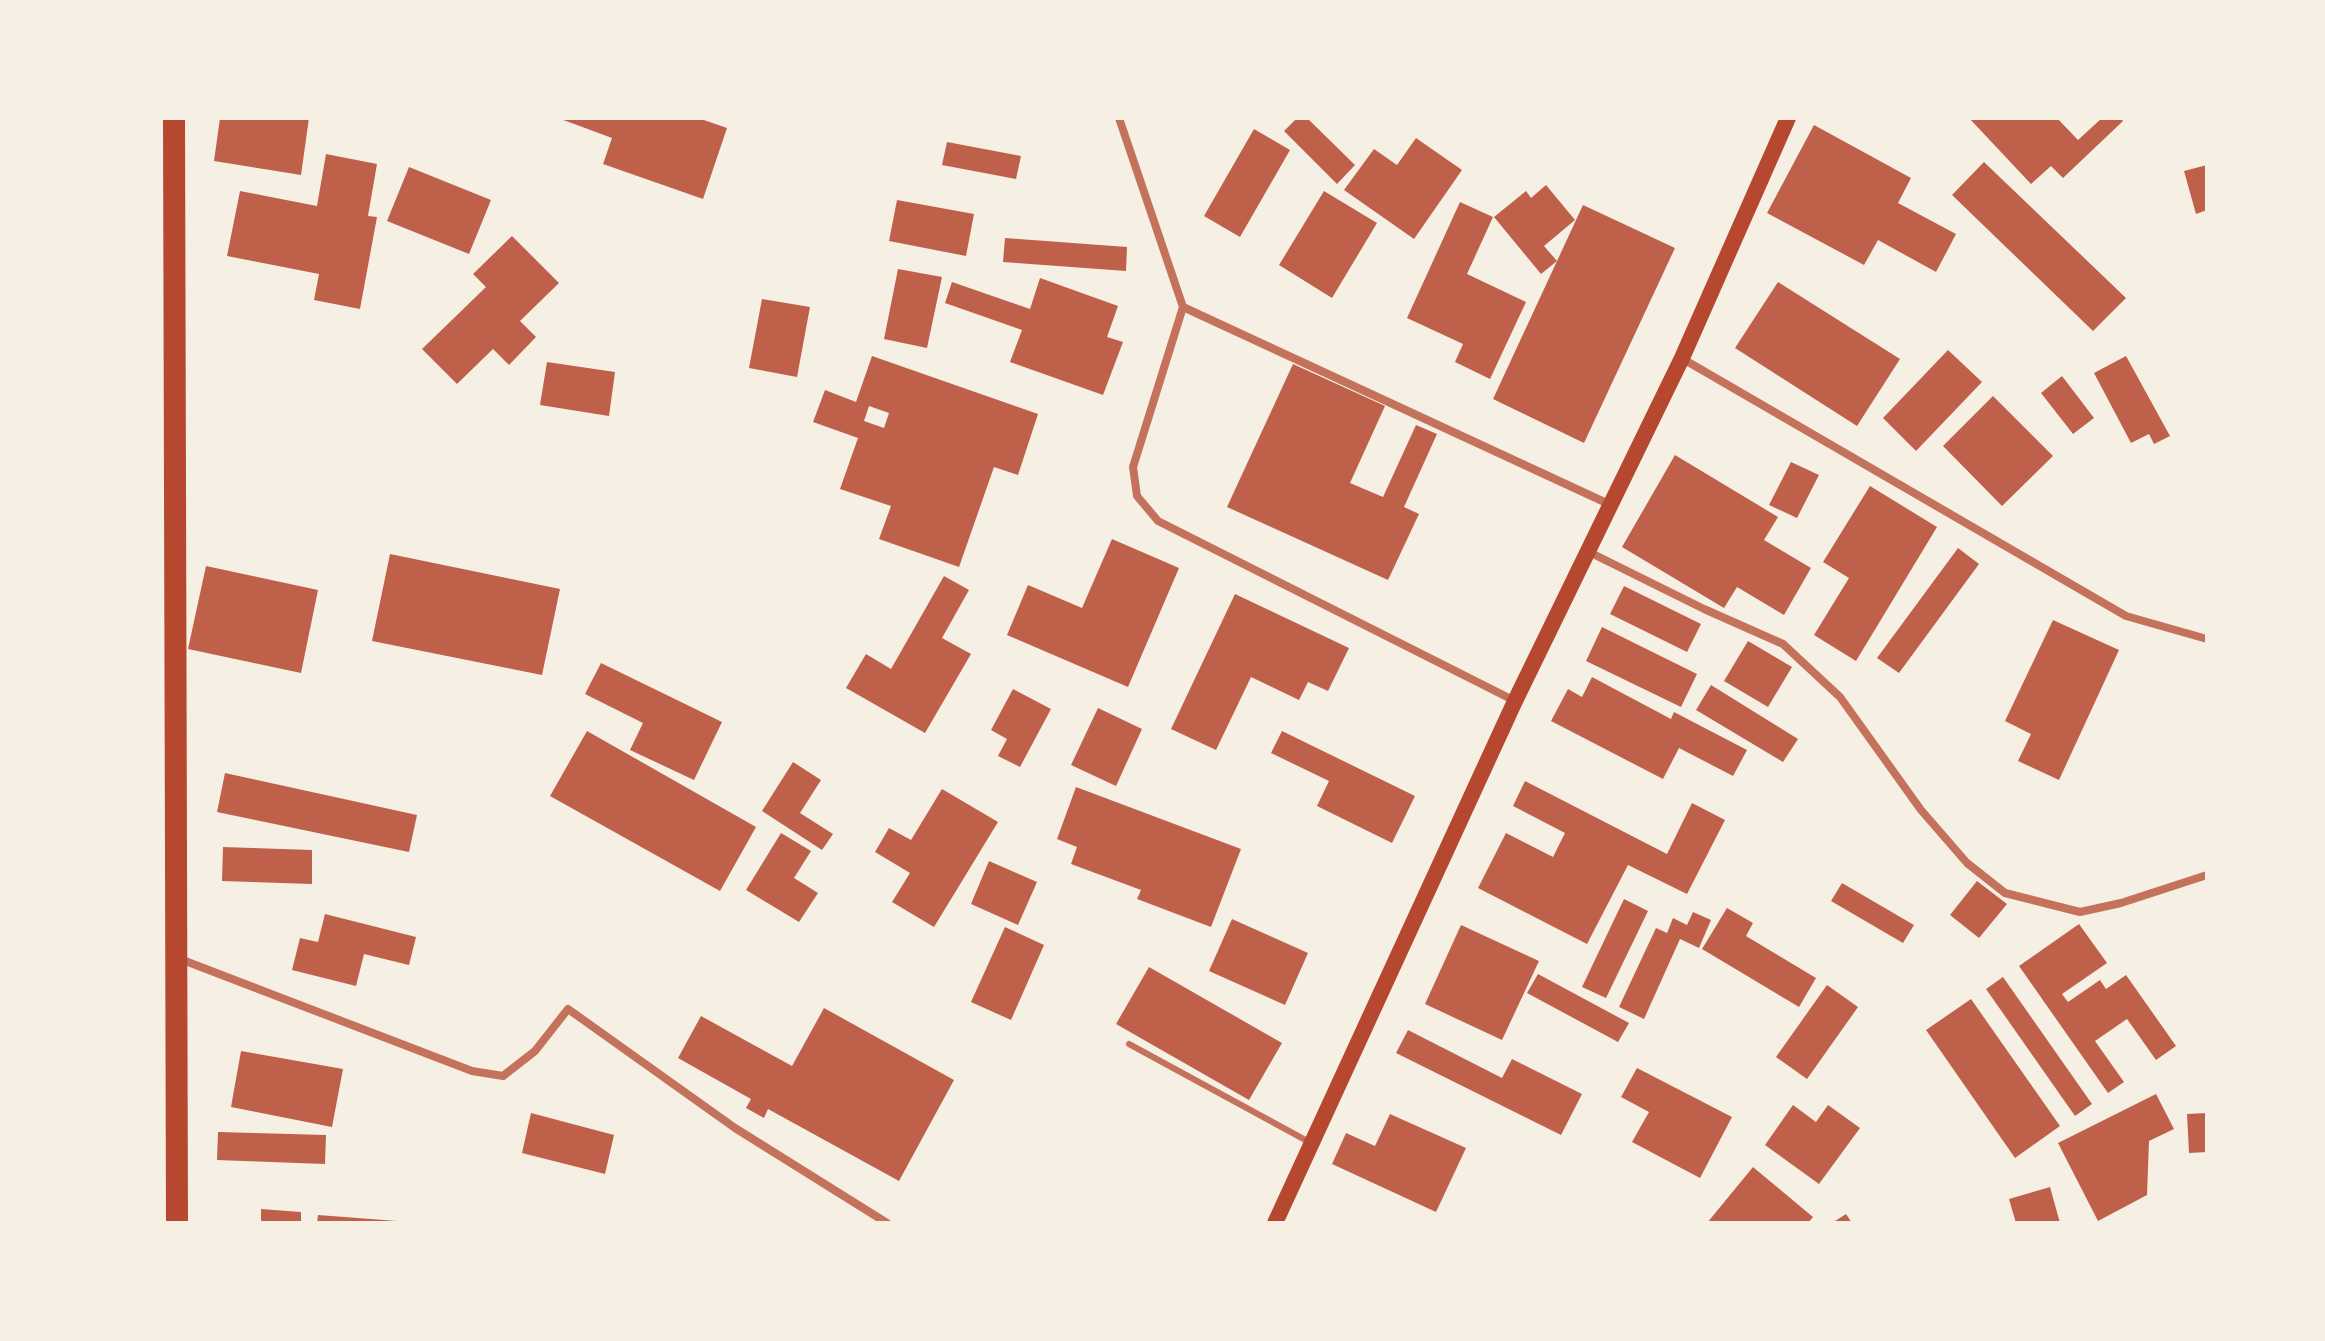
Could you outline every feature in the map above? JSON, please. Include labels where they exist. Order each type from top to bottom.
[{"type":"highway","points":[[174,118],[177,1223]]},
{"type":"main road","points":[[1275,1223],[1515,701],[1682,358],[1788,118]]},
{"type":"street","points":[[1119,118],[1183,307],[1133,467],[1137,496],[1158,521],[1515,701]]},
{"type":"street","points":[[1183,307],[1612,505]]},
{"type":"street","points":[[1682,358],[2126,616],[2207,639]]},
{"type":"street","points":[[1589,552],[1783,644],[1840,697],[1921,810],[1967,863],[2005,893],[2080,912],[2121,903],[2207,875]]},
{"type":"street","points":[[176,957],[472,1071],[503,1076],[535,1051],[568,1009],[735,1128],[887,1223]]},
{"type":"lane","points":[[1129,1044],[1311,1143]]},
{"type":"building","points":[[220,118],[309,118],[301,175],[214,161]]},
{"type":"building","points":[[558,118],[698,118],[727,128],[703,199],[603,164],[612,138]]},
{"type":"building","points":[[1297,118],[1307,118],[1355,165],[1337,184],[1284,131]]},
{"type":"building","points":[[1969,118],[2057,118],[2078,140],[2102,118],[2121,118],[2123,121],[2063,178],[2051,166],[2031,184]]},
{"type":"building","points":[[1814,125],[1911,178],[1898,203],[1956,234],[1936,272],[1878,240],[1864,265],[1767,213]]},
{"type":"building","points":[[1254,129],[1290,150],[1240,237],[1204,216]]},
{"type":"building","points":[[1416,138],[1462,170],[1414,239],[1344,190],[1374,149],[1397,165]]},
{"type":"building","points":[[947,142],[1021,156],[1016,179],[942,165]]},
{"type":"building","points":[[326,154],[377,164],[368,216],[377,217],[360,309],[314,300],[319,274],[227,256],[240,191],[317,206]]},
{"type":"building","points":[[1984,162],[2126,298],[2093,331],[1952,195]]},
{"type":"building","points":[[2207,165],[2207,210],[2196,214],[2184,171]]},
{"type":"building","points":[[409,167],[491,200],[469,254],[387,221]]},
{"type":"building","points":[[1546,185],[1575,220],[1544,246],[1557,261],[1541,274],[1494,217],[1526,191],[1531,198]]},
{"type":"building","points":[[1324,191],[1377,223],[1332,298],[1279,265]]},
{"type":"building","points":[[897,200],[974,214],[966,256],[889,241]]},
{"type":"building","points":[[1460,202],[1493,217],[1467,274],[1526,302],[1490,379],[1455,362],[1463,344],[1407,318]]},
{"type":"building","points":[[1583,205],[1675,248],[1584,443],[1493,399]]},
{"type":"building","points":[[512,236],[559,283],[520,321],[536,337],[509,365],[493,349],[457,384],[422,349],[486,287],[473,274]]},
{"type":"building","points":[[1005,238],[1127,247],[1126,271],[1003,262]]},
{"type":"building","points":[[898,269],[942,277],[927,348],[884,339]]},
{"type":"building","points":[[1040,278],[1118,306],[1107,337],[1123,342],[1103,395],[1010,362],[1022,330],[945,303],[952,282],[1030,309]]},
{"type":"building","points":[[1778,282],[1900,359],[1857,426],[1735,348]]},
{"type":"building","points":[[762,299],[810,307],[797,377],[749,368]]},
{"type":"building","points":[[1948,350],[1982,382],[1916,451],[1883,418]]},
{"type":"building","points":[[872,356],[1038,414],[1018,475],[994,467],[959,567],[879,539],[891,506],[840,489],[858,438],[813,422],[825,390],[856,402]],"holes":[[[869,406],[889,413],[884,428],[864,421]]]},
{"type":"building","points":[[2126,356],[2170,436],[2154,444],[2149,434],[2131,443],[2094,373]]},
{"type":"building","points":[[547,362],[615,372],[609,416],[540,405]]},
{"type":"building","points":[[1293,364],[1385,406],[1350,483],[1383,497],[1416,425],[1437,434],[1404,507],[1419,514],[1388,580],[1227,507]]},
{"type":"building","points":[[2062,376],[2094,418],[2073,434],[2041,393]]},
{"type":"building","points":[[1993,396],[2053,456],[2002,506],[1943,446]]},
{"type":"building","points":[[1675,455],[1778,517],[1764,540],[1811,568],[1784,615],[1737,587],[1724,608],[1622,547]]},
{"type":"building","points":[[1791,462],[1819,475],[1797,518],[1769,505]]},
{"type":"building","points":[[1870,486],[1937,527],[1856,661],[1814,635],[1849,578],[1823,562]]},
{"type":"building","points":[[1112,539],[1179,568],[1128,687],[1007,635],[1028,585],[1082,608]]},
{"type":"building","points":[[1958,548],[1979,564],[1899,673],[1877,658]]},
{"type":"building","points":[[390,554],[560,589],[542,675],[372,641]]},
{"type":"building","points":[[206,566],[318,590],[301,673],[188,649]]},
{"type":"building","points":[[944,576],[969,590],[942,638],[971,654],[925,733],[846,688],[866,654],[891,669]]},
{"type":"building","points":[[1624,586],[1701,624],[1687,652],[1610,614]]},
{"type":"building","points":[[1235,594],[1349,648],[1328,691],[1308,682],[1299,700],[1251,677],[1216,750],[1171,729]]},
{"type":"building","points":[[2053,620],[2119,650],[2059,780],[2018,761],[2031,734],[2005,721]]},
{"type":"building","points":[[1602,627],[1697,674],[1681,707],[1586,661]]},
{"type":"building","points":[[1748,641],[1792,667],[1768,707],[1724,681]]},
{"type":"building","points":[[601,663],[722,722],[694,780],[630,750],[643,723],[585,694]]},
{"type":"building","points":[[1592,677],[1671,719],[1674,712],[1747,750],[1733,776],[1679,748],[1663,779],[1551,721],[1568,689],[1582,697]]},
{"type":"building","points":[[1711,685],[1798,739],[1783,762],[1696,710]]},
{"type":"building","points":[[1013,689],[1051,709],[1020,767],[998,756],[1007,739],[991,730]]},
{"type":"building","points":[[1098,708],[1142,729],[1116,786],[1071,765]]},
{"type":"building","points":[[587,731],[756,827],[720,891],[550,796]]},
{"type":"building","points":[[1282,731],[1415,796],[1392,843],[1317,806],[1329,781],[1271,753]]},
{"type":"building","points":[[793,762],[821,780],[800,813],[833,834],[822,850],[762,811]]},
{"type":"building","points":[[225,773],[417,815],[409,852],[217,812]]},
{"type":"building","points":[[1525,781],[1667,854],[1692,803],[1725,820],[1687,894],[1628,865],[1587,944],[1478,888],[1506,833],[1553,857],[1565,833],[1513,806]]},
{"type":"building","points":[[1076,787],[1241,849],[1211,927],[1137,899],[1141,890],[1071,864],[1077,847],[1057,839]]},
{"type":"building","points":[[942,789],[998,822],[934,927],[892,902],[910,873],[875,852],[889,828],[911,840]]},
{"type":"building","points":[[781,833],[811,851],[794,878],[818,893],[799,922],[746,890]]},
{"type":"building","points":[[223,847],[312,850],[312,884],[222,881]]},
{"type":"building","points":[[989,861],[1037,882],[1018,925],[971,904]]},
{"type":"building","points":[[1977,881],[2007,904],[1979,938],[1950,915]]},
{"type":"building","points":[[1842,883],[1914,925],[1903,943],[1831,901]]},
{"type":"building","points":[[1624,899],[1648,911],[1606,998],[1582,987]]},
{"type":"building","points":[[1727,908],[1753,923],[1746,936],[1816,978],[1799,1007],[1702,949]]},
{"type":"building","points":[[1693,912],[1711,920],[1699,948],[1680,939],[1644,1019],[1619,1007],[1656,928],[1667,933],[1673,918],[1687,925]]},
{"type":"building","points":[[325,914],[416,937],[409,965],[364,954],[356,986],[292,970],[300,938],[318,942]]},
{"type":"building","points":[[1232,919],[1308,953],[1285,1005],[1209,971]]},
{"type":"building","points":[[2079,924],[2107,963],[2062,994],[2068,1002],[2100,980],[2106,989],[2126,975],[2176,1046],[2156,1060],[2127,1019],[2095,1041],[2124,1082],[2108,1093],[2019,966]]},
{"type":"building","points":[[1461,925],[1539,961],[1502,1040],[1425,1004]]},
{"type":"building","points":[[1005,927],[1044,945],[1011,1020],[971,1002]]},
{"type":"building","points":[[1149,967],[1282,1043],[1249,1100],[1116,1024]]},
{"type":"building","points":[[1538,974],[1629,1023],[1618,1042],[1527,993]]},
{"type":"building","points":[[2003,977],[2092,1104],[2075,1116],[1986,989]]},
{"type":"building","points":[[1827,985],[1858,1007],[1807,1079],[1776,1057]]},
{"type":"building","points":[[1971,999],[2060,1126],[2015,1158],[1926,1030]]},
{"type":"building","points":[[824,1008],[954,1080],[899,1181],[768,1109],[764,1118],[746,1108],[751,1099],[678,1058],[701,1016],[792,1066]]},
{"type":"building","points":[[1408,1030],[1502,1078],[1512,1059],[1582,1094],[1561,1135],[1396,1053]]},
{"type":"building","points":[[241,1051],[343,1069],[332,1127],[231,1107]]},
{"type":"building","points":[[1637,1068],[1732,1117],[1700,1178],[1632,1142],[1649,1112],[1621,1097]]},
{"type":"building","points":[[2156,1094],[2174,1129],[2149,1141],[2147,1195],[2098,1221],[2058,1143]]},
{"type":"building","points":[[1793,1105],[1816,1122],[1828,1105],[1860,1128],[1819,1184],[1765,1145]]},
{"type":"building","points":[[531,1113],[614,1135],[605,1174],[522,1153]]},
{"type":"building","points":[[2207,1113],[2207,1152],[2189,1153],[2187,1114]]},
{"type":"building","points":[[1390,1114],[1466,1148],[1436,1212],[1332,1164],[1346,1133],[1375,1146]]},
{"type":"building","points":[[218,1132],[326,1135],[325,1164],[217,1160]]},
{"type":"building","points":[[1753,1167],[1813,1217],[1808,1223],[1707,1223]]},
{"type":"building","points":[[2050,1187],[2060,1223],[2016,1223],[2009,1199]]},
{"type":"building","points":[[261,1209],[301,1212],[301,1223],[261,1223]]},
{"type":"building","points":[[1846,1214],[1852,1223],[1832,1223]]},
{"type":"building","points":[[318,1215],[397,1221],[397,1223],[317,1223]]}]
